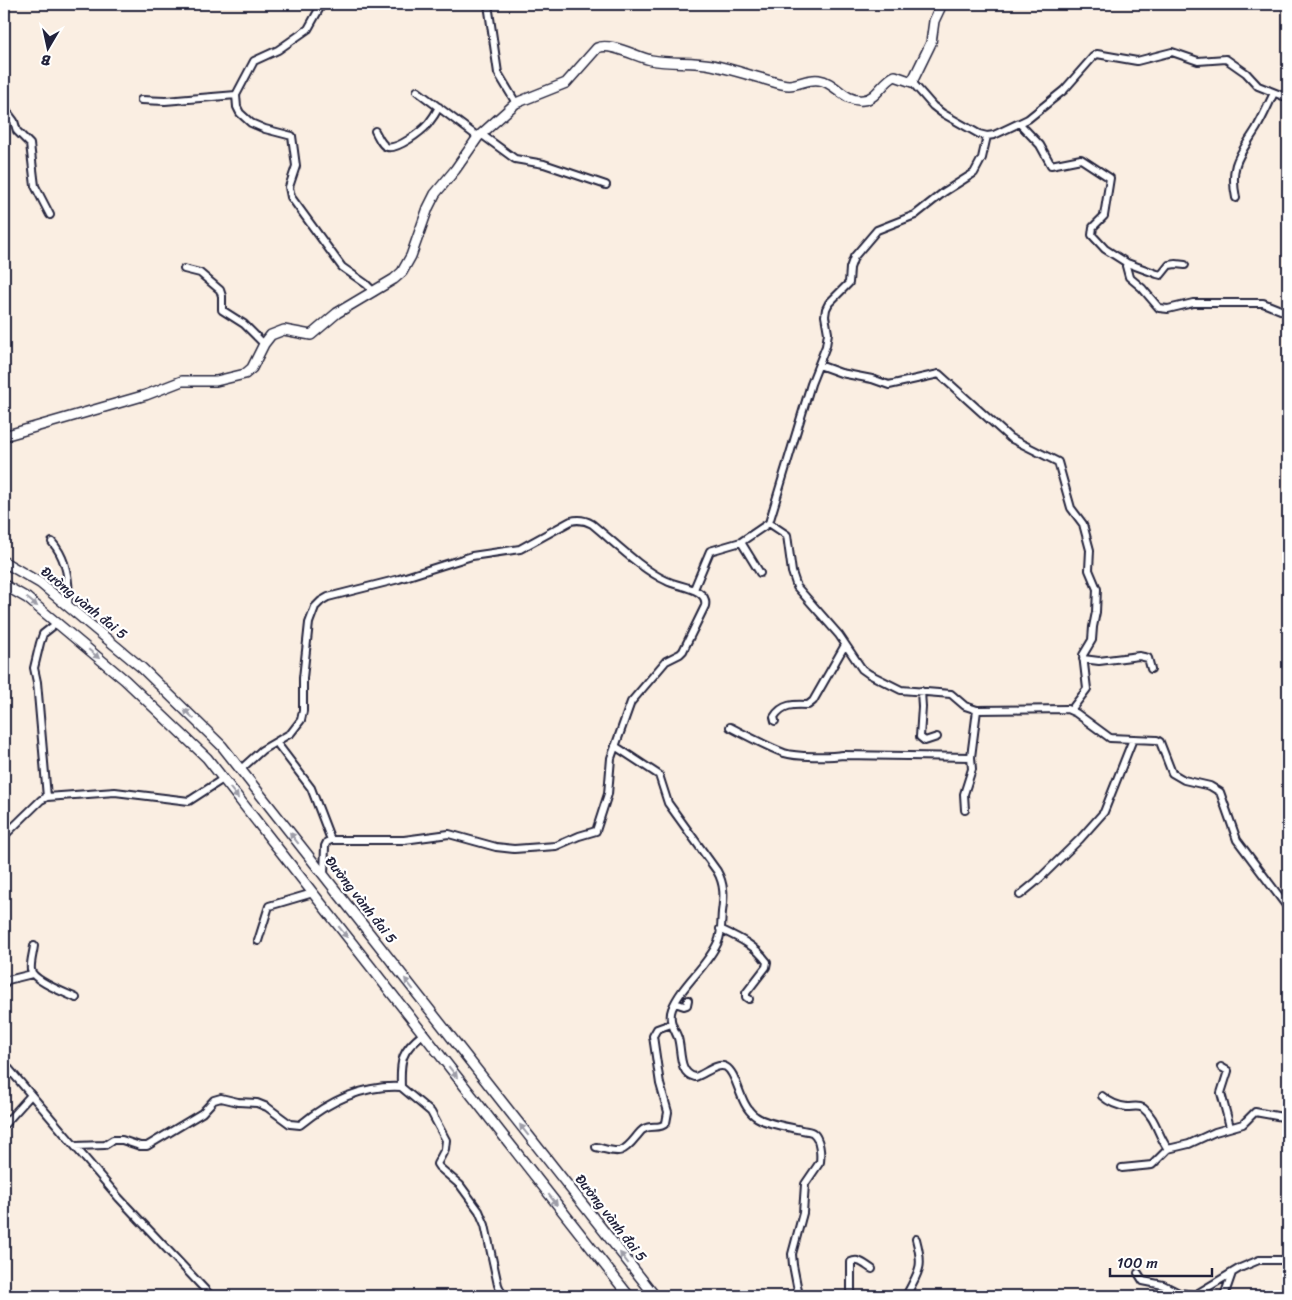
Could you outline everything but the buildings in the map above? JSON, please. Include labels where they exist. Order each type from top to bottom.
[{"type":"main road","points":[[4,436],[146,395],[182,381],[216,381],[245,374],[252,368],[264,344],[271,336],[284,330],[311,335],[337,313],[394,279],[407,264],[432,201],[480,135],[516,103],[566,83],[597,48],[602,45],[661,62],[713,65],[782,84],[821,80],[827,82],[844,96],[860,101],[874,96],[890,78],[895,76],[912,82],[932,39],[934,21],[942,4]]},
{"type":"main road","name":"Đường vành đai 5","points":[[4,562],[40,583],[142,668],[222,746],[655,1296]]},
{"type":"main road","points":[[4,585],[27,598],[125,680],[207,758],[629,1296]]},
{"type":"street","points":[[322,4],[308,29],[278,50],[254,61],[236,95],[237,107],[240,113],[251,123],[292,136],[296,166],[289,187],[291,197],[342,267],[374,292]]},
{"type":"street","points":[[488,4],[498,73],[516,103]]},
{"type":"street","points":[[912,82],[933,106],[942,113],[979,134],[987,136],[1020,124],[1059,94],[1097,54],[1137,61],[1172,52],[1198,61],[1226,59],[1246,73],[1258,86],[1288,98]]},
{"type":"street","points":[[417,92],[515,159],[544,164],[606,185]]},
{"type":"street","points":[[1236,198],[1233,172],[1239,155],[1256,129],[1274,93]]},
{"type":"street","points":[[141,100],[165,101],[236,95]]},
{"type":"street","points":[[4,101],[5,109],[12,117],[18,131],[30,144],[35,186],[50,215]]},
{"type":"street","points":[[375,131],[384,145],[388,148],[396,147],[416,135],[428,124],[439,108]]},
{"type":"street","points":[[1020,124],[1040,145],[1051,165],[1081,159],[1110,178],[1105,213],[1102,219],[1093,227],[1092,235],[1108,251],[1127,263],[1154,274],[1161,274],[1169,265],[1185,265]]},
{"type":"street","points":[[694,588],[710,551],[741,542],[769,523],[811,384],[828,340],[826,309],[848,284],[850,268],[854,257],[877,230],[916,216],[944,192],[974,173],[982,158],[987,136]]},
{"type":"street","points":[[1127,263],[1126,266],[1130,277],[1159,308],[1168,309],[1193,303],[1263,303],[1288,313]]},
{"type":"street","points":[[184,269],[200,273],[220,290],[222,293],[222,310],[244,324],[264,344]]},
{"type":"street","points":[[819,365],[841,373],[872,378],[889,385],[939,374],[1010,438],[1058,462],[1071,508],[1083,524],[1090,550],[1089,570],[1097,589],[1092,640],[1084,653],[1083,659],[1087,689],[1071,710]]},
{"type":"street","points":[[241,769],[262,750],[291,733],[301,720],[309,624],[315,607],[328,597],[399,579],[472,556],[520,549],[578,519],[592,524],[657,576],[677,585],[694,588],[704,597],[706,602],[683,651],[666,661],[635,697],[614,746],[610,765],[608,794],[598,829],[593,833],[579,836],[561,844],[521,849],[504,848],[448,834],[404,840],[331,840],[325,846],[324,876]]},
{"type":"street","points":[[769,523],[787,535],[792,572],[797,587],[835,630],[862,669],[901,690],[951,694],[965,706],[977,710],[1055,708],[1071,710],[1110,738],[1157,740],[1160,742],[1172,773],[1184,780],[1210,786],[1220,792],[1237,840],[1288,908]]},
{"type":"street","points":[[52,542],[65,561],[69,595],[68,606]]},
{"type":"street","points":[[741,542],[760,573]]},
{"type":"street","points":[[47,797],[37,682],[34,668],[43,634],[57,623]]},
{"type":"street","points":[[775,721],[774,716],[784,706],[808,705],[813,701],[845,645]]},
{"type":"street","points":[[1083,659],[1099,661],[1140,656],[1148,658],[1151,669]]},
{"type":"street","points":[[921,691],[920,736],[925,741],[936,737]]},
{"type":"street","points":[[965,810],[964,794],[972,769],[977,710]]},
{"type":"street","points":[[730,727],[770,747],[791,754],[972,757]]},
{"type":"street","points":[[1020,895],[1074,845],[1104,812],[1134,739]]},
{"type":"street","points":[[276,742],[311,788],[331,840]]},
{"type":"street","points":[[614,746],[659,774],[668,803],[717,871],[724,890],[720,929],[715,946],[675,1003],[670,1016],[671,1024],[678,1038],[680,1059],[687,1073],[695,1078],[719,1066],[729,1068],[743,1101],[754,1116],[766,1121],[812,1132],[817,1139],[820,1162],[805,1184],[803,1212],[792,1254],[799,1296]]},
{"type":"street","points":[[4,836],[41,800],[47,797],[115,792],[189,801],[223,779]]},
{"type":"street","points":[[258,941],[269,906],[313,893]]},
{"type":"street","points":[[720,929],[751,944],[767,962],[766,967],[746,993],[748,1000]]},
{"type":"street","points":[[34,946],[32,974],[41,981],[76,998]]},
{"type":"street","points":[[4,984],[8,980],[32,974]]},
{"type":"street","points":[[675,1003],[684,1006],[687,1005],[688,1000]]},
{"type":"street","points":[[596,1147],[621,1152],[627,1149],[642,1130],[646,1128],[659,1128],[666,1123],[668,1112],[660,1084],[653,1036],[657,1029],[671,1024]]},
{"type":"street","points":[[401,1087],[405,1051],[410,1044],[423,1034]]},
{"type":"street","points":[[4,1063],[119,1198],[210,1296]]},
{"type":"street","points":[[1221,1067],[1228,1071],[1221,1093],[1230,1127]]},
{"type":"street","points":[[74,1146],[104,1145],[113,1140],[122,1140],[140,1146],[148,1146],[202,1113],[214,1100],[221,1098],[238,1102],[257,1103],[267,1107],[290,1124],[300,1125],[332,1103],[362,1091],[388,1086],[401,1087],[431,1112],[446,1140],[445,1149],[438,1164],[439,1167],[460,1185],[478,1211],[484,1225],[498,1285],[503,1296]]},
{"type":"street","points":[[4,1124],[31,1095]]},
{"type":"street","points":[[1102,1096],[1113,1104],[1127,1107],[1140,1106],[1144,1109],[1156,1125],[1168,1149]]},
{"type":"street","points":[[1122,1168],[1152,1165],[1168,1149],[1189,1144],[1230,1127],[1243,1124],[1256,1112],[1288,1118]]},
{"type":"street","points":[[906,1296],[920,1269],[921,1263],[916,1239]]},
{"type":"street","points":[[851,1296],[851,1262],[854,1260],[861,1261],[872,1269]]},
{"type":"street","points":[[1138,1273],[1144,1281],[1163,1285],[1179,1293],[1194,1296],[1232,1273],[1260,1260],[1288,1260]]},
{"type":"street","points":[[1224,1296],[1232,1273]]}]
